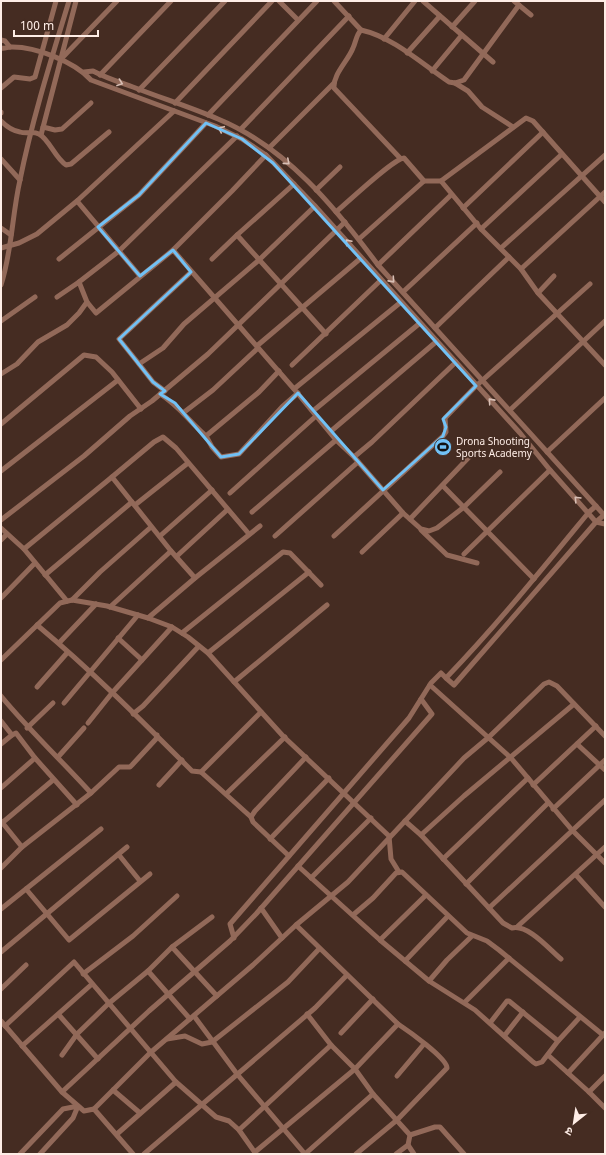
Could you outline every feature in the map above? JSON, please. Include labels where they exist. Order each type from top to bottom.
[{"type":"street","points":[[1,88],[7,81],[14,78],[30,79],[36,77],[56,1]]},
{"type":"street","points":[[1,285],[10,244],[20,180],[52,57],[69,1]]},
{"type":"street","points":[[41,135],[76,1]]},
{"type":"street","points":[[60,60],[118,1]]},
{"type":"street","points":[[100,75],[171,1]]},
{"type":"street","points":[[139,90],[226,1]]},
{"type":"street","points":[[175,103],[272,1]]},
{"type":"street","points":[[279,1],[298,20]]},
{"type":"street","points":[[208,115],[317,1]]},
{"type":"street","points":[[334,1],[361,30],[384,39],[432,71],[468,91],[482,107],[513,127]]},
{"type":"street","points":[[384,39],[414,1]]},
{"type":"street","points":[[423,1],[461,36],[493,62]]},
{"type":"street","points":[[452,27],[475,1]]},
{"type":"street","points":[[514,1],[531,15]]},
{"type":"street","points":[[455,83],[464,80],[519,5]]},
{"type":"street","points":[[241,129],[349,16]]},
{"type":"street","points":[[407,53],[440,16]]},
{"type":"street","points":[[268,148],[334,83],[350,54],[358,33],[361,30]]},
{"type":"street","points":[[432,71],[461,36]]},
{"type":"street","points":[[1,40],[5,41],[10,47]]},
{"type":"street","points":[[1,48],[10,47],[42,52],[84,72],[91,80],[237,136],[266,155],[315,206],[520,433],[550,470],[589,512],[596,522],[605,524]]},
{"type":"street","points":[[84,72],[93,71],[241,129],[283,158],[316,190],[345,222],[378,265],[604,516],[596,522],[454,685],[441,673],[430,685],[409,718],[230,924],[234,938]]},
{"type":"street","points":[[334,83],[334,88],[340,95],[400,158],[408,161],[424,181]]},
{"type":"street","points":[[43,127],[55,130],[62,129],[91,103]]},
{"type":"street","points":[[1,248],[10,244],[19,243],[37,234],[77,202],[174,111]]},
{"type":"street","points":[[359,239],[424,181],[442,181],[526,118],[533,121],[582,175],[603,194],[605,202]]},
{"type":"street","points":[[1,121],[6,126],[20,133],[32,132],[41,135],[61,162],[66,165],[71,164],[108,132]]},
{"type":"street","points":[[59,259],[139,194],[206,123]]},
{"type":"street","points":[[463,208],[543,132]]},
{"type":"street","points":[[57,297],[119,251],[237,136]]},
{"type":"street","points":[[481,229],[562,154]]},
{"type":"street","points":[[79,282],[87,302],[96,313],[173,250],[266,155]]},
{"type":"street","points":[[501,248],[605,155]]},
{"type":"street","points":[[336,212],[388,166],[400,158]]},
{"type":"street","points":[[2,162],[20,180]]},
{"type":"street","points":[[316,190],[340,167]]},
{"type":"street","points":[[442,181],[481,229],[501,248],[520,269],[538,293],[605,365]]},
{"type":"street","points":[[212,259],[294,184]]},
{"type":"street","points":[[520,269],[603,194]]},
{"type":"street","points":[[378,265],[452,195]]},
{"type":"street","points":[[77,202],[140,276]]},
{"type":"street","points":[[140,364],[163,348],[184,324],[258,260],[315,206]]},
{"type":"street","points":[[1,520],[62,474],[208,354],[238,323],[345,222]]},
{"type":"street","points":[[403,292],[477,223]]},
{"type":"street","points":[[1,228],[11,235]]},
{"type":"street","points":[[237,235],[326,334]]},
{"type":"street","points":[[173,250],[313,410],[316,416],[336,440],[354,457],[403,513],[447,555],[477,563]]},
{"type":"street","points":[[435,328],[509,257]]},
{"type":"street","points":[[183,413],[213,390],[258,347],[361,258]]},
{"type":"street","points":[[191,272],[119,339],[153,382],[206,436],[212,447],[221,457],[239,454],[296,391],[401,302]]},
{"type":"street","points":[[538,293],[554,276]]},
{"type":"street","points":[[292,365],[381,280]]},
{"type":"street","points":[[334,536],[444,436],[446,432],[444,422],[446,416],[476,386],[590,284]]},
{"type":"street","points":[[1,321],[35,297]]},
{"type":"street","points":[[1,374],[17,364],[38,342],[67,325],[87,302]]},
{"type":"street","points":[[510,410],[605,322]]},
{"type":"street","points":[[313,410],[420,323]]},
{"type":"street","points":[[330,432],[437,341]]},
{"type":"street","points":[[1,424],[84,355],[96,357],[112,372],[141,409]]},
{"type":"street","points":[[354,457],[372,442],[456,362]]},
{"type":"street","points":[[206,436],[259,392],[279,371]]},
{"type":"street","points":[[1,471],[118,380]]},
{"type":"street","points":[[547,452],[605,398]]},
{"type":"street","points":[[230,493],[316,416]]},
{"type":"street","points":[[24,548],[154,442],[163,437],[176,448],[227,510],[249,534]]},
{"type":"street","points":[[252,512],[336,440]]},
{"type":"street","points":[[410,519],[472,454]]},
{"type":"street","points":[[275,536],[358,462]]},
{"type":"street","points":[[45,575],[133,504],[188,463]]},
{"type":"street","points":[[464,554],[550,470]]},
{"type":"street","points":[[421,529],[429,531],[438,528],[464,507],[500,472]]},
{"type":"street","points":[[112,477],[151,527],[195,578]]},
{"type":"street","points":[[443,486],[534,579]]},
{"type":"street","points":[[160,536],[212,490]]},
{"type":"street","points":[[446,678],[534,579],[589,512],[596,506]]},
{"type":"street","points":[[177,556],[227,510]]},
{"type":"street","points":[[362,552],[403,513]]},
{"type":"street","points":[[148,618],[260,526]]},
{"type":"street","points":[[70,600],[151,527]]},
{"type":"street","points":[[1,528],[24,548],[45,575],[70,600]]},
{"type":"street","points":[[1,540],[7,534]]},
{"type":"street","points":[[110,607],[171,551]]},
{"type":"street","points":[[182,633],[279,554],[284,552],[290,553],[321,585]]},
{"type":"street","points":[[1,598],[35,563]]},
{"type":"street","points":[[208,653],[309,572]]},
{"type":"street","points":[[1,660],[60,603],[70,600],[110,607],[138,615],[172,627],[182,633],[208,653],[285,737],[345,792],[389,836],[391,860],[399,872],[405,874],[426,896],[472,936],[487,942],[509,958],[604,1034],[568,1073]]},
{"type":"street","points":[[59,643],[96,604]]},
{"type":"street","points":[[234,682],[326,605]]},
{"type":"street","points":[[64,703],[138,615]]},
{"type":"street","points":[[38,625],[112,692],[192,771],[201,772],[251,817],[253,822],[289,856]]},
{"type":"street","points":[[88,723],[112,692],[172,627]]},
{"type":"street","points":[[118,638],[142,660]]},
{"type":"street","points":[[133,714],[143,706],[199,646]]},
{"type":"street","points":[[37,686],[67,652]]},
{"type":"street","points":[[1,1021],[62,1092],[84,1111],[94,1109],[150,1053],[192,1018],[296,925],[332,897],[464,758],[489,737],[544,684],[553,683],[605,736]]},
{"type":"street","points":[[430,685],[511,758],[553,809],[596,856],[605,863]]},
{"type":"street","points":[[1,696],[27,728],[58,757],[91,793]]},
{"type":"street","points":[[62,1092],[168,994],[234,938],[432,714],[421,699]]},
{"type":"street","points":[[27,728],[53,703]]},
{"type":"street","points":[[421,835],[464,796],[574,704]]},
{"type":"street","points":[[201,772],[261,712]]},
{"type":"street","points":[[1,721],[12,735]]},
{"type":"street","points":[[533,784],[596,726]]},
{"type":"street","points":[[58,757],[84,728]]},
{"type":"street","points":[[1,744],[16,733],[53,780],[77,805]]},
{"type":"street","points":[[1,868],[22,847],[77,805],[119,767],[130,767],[156,739],[157,735]]},
{"type":"street","points":[[226,794],[285,737]]},
{"type":"street","points":[[577,744],[605,770]]},
{"type":"street","points":[[251,817],[255,810],[306,757]]},
{"type":"street","points":[[1,788],[35,758]]},
{"type":"street","points":[[159,785],[182,760]]},
{"type":"street","points":[[553,809],[605,760]]},
{"type":"street","points":[[270,839],[329,778]]},
{"type":"street","points":[[443,859],[528,778]]},
{"type":"street","points":[[22,847],[2,822],[53,780]]},
{"type":"street","points":[[488,908],[605,800]]},
{"type":"street","points":[[466,884],[548,803]]},
{"type":"street","points":[[311,878],[371,818]]},
{"type":"street","points":[[405,821],[421,835],[488,908],[508,927],[518,926],[527,930],[561,959]]},
{"type":"street","points":[[1,910],[101,829]]},
{"type":"street","points":[[1,952],[127,847]]},
{"type":"street","points":[[518,926],[576,875],[605,847]]},
{"type":"street","points":[[119,855],[140,881]]},
{"type":"street","points":[[298,866],[429,982],[465,1002],[536,1064],[542,1062],[580,1016]]},
{"type":"street","points":[[353,915],[399,872]]},
{"type":"street","points":[[26,889],[68,940],[150,874]]},
{"type":"street","points":[[576,875],[605,906]]},
{"type":"street","points":[[83,974],[133,936],[177,896]]},
{"type":"street","points":[[380,940],[426,896]]},
{"type":"street","points":[[261,908],[282,938]]},
{"type":"street","points":[[405,961],[448,916]]},
{"type":"street","points":[[62,1055],[77,1034],[108,1004],[148,971],[172,947],[212,917]]},
{"type":"street","points":[[296,925],[319,949],[398,1024],[446,1063],[447,1068],[397,1120],[356,1154]]},
{"type":"street","points":[[429,982],[447,960],[472,936]]},
{"type":"street","points":[[172,947],[196,971],[217,996]]},
{"type":"street","points":[[166,1040],[185,1036],[202,1044],[212,1042],[288,982],[319,949]]},
{"type":"street","points":[[465,1002],[509,958]]},
{"type":"street","points":[[5,1026],[74,962],[108,1004],[176,1082],[203,1104],[216,1117],[229,1121],[239,1130],[255,1153],[283,1127],[355,1069],[398,1024]]},
{"type":"street","points":[[1,989],[26,965]]},
{"type":"street","points":[[148,971],[192,1018],[305,1154],[373,1094]]},
{"type":"street","points":[[144,1154],[307,1014],[347,975]]},
{"type":"street","points":[[22,1046],[59,1015],[92,984]]},
{"type":"street","points":[[341,1033],[373,999]]},
{"type":"street","points":[[490,1023],[507,1001],[523,1012],[558,1041]]},
{"type":"street","points":[[504,1035],[523,1012]]},
{"type":"street","points":[[307,1014],[331,1045],[355,1069],[373,1094],[410,1135]]},
{"type":"street","points":[[59,1015],[98,1059]]},
{"type":"street","points":[[397,1076],[424,1044]]},
{"type":"street","points":[[239,1130],[331,1045]]},
{"type":"street","points":[[548,1055],[605,1108]]},
{"type":"street","points":[[589,1092],[605,1076]]},
{"type":"street","points":[[117,1134],[176,1082]]},
{"type":"street","points":[[113,1090],[140,1113]]},
{"type":"street","points":[[20,1154],[63,1109],[78,1106]]},
{"type":"street","points":[[40,1154],[73,1118],[78,1106]]},
{"type":"street","points":[[94,1109],[134,1154]]},
{"type":"street","points":[[410,1135],[435,1127],[440,1127],[464,1154]]},
{"type":"street","points":[[396,1154],[408,1145],[410,1135]]},
{"type":"street","points":[[408,1145],[414,1154]]},
{"type":"highlighted area","points":[[206,123],[242,139],[273,163],[476,386],[443,419],[446,427],[443,436],[383,490],[298,393],[239,454],[221,457],[175,403],[160,394],[165,391],[153,382],[119,339],[191,272],[173,250],[140,276],[98,227],[139,195]]},
{"type":"place","name":"Drona Shooting Sports Academy","points":[[443,447]]}]
